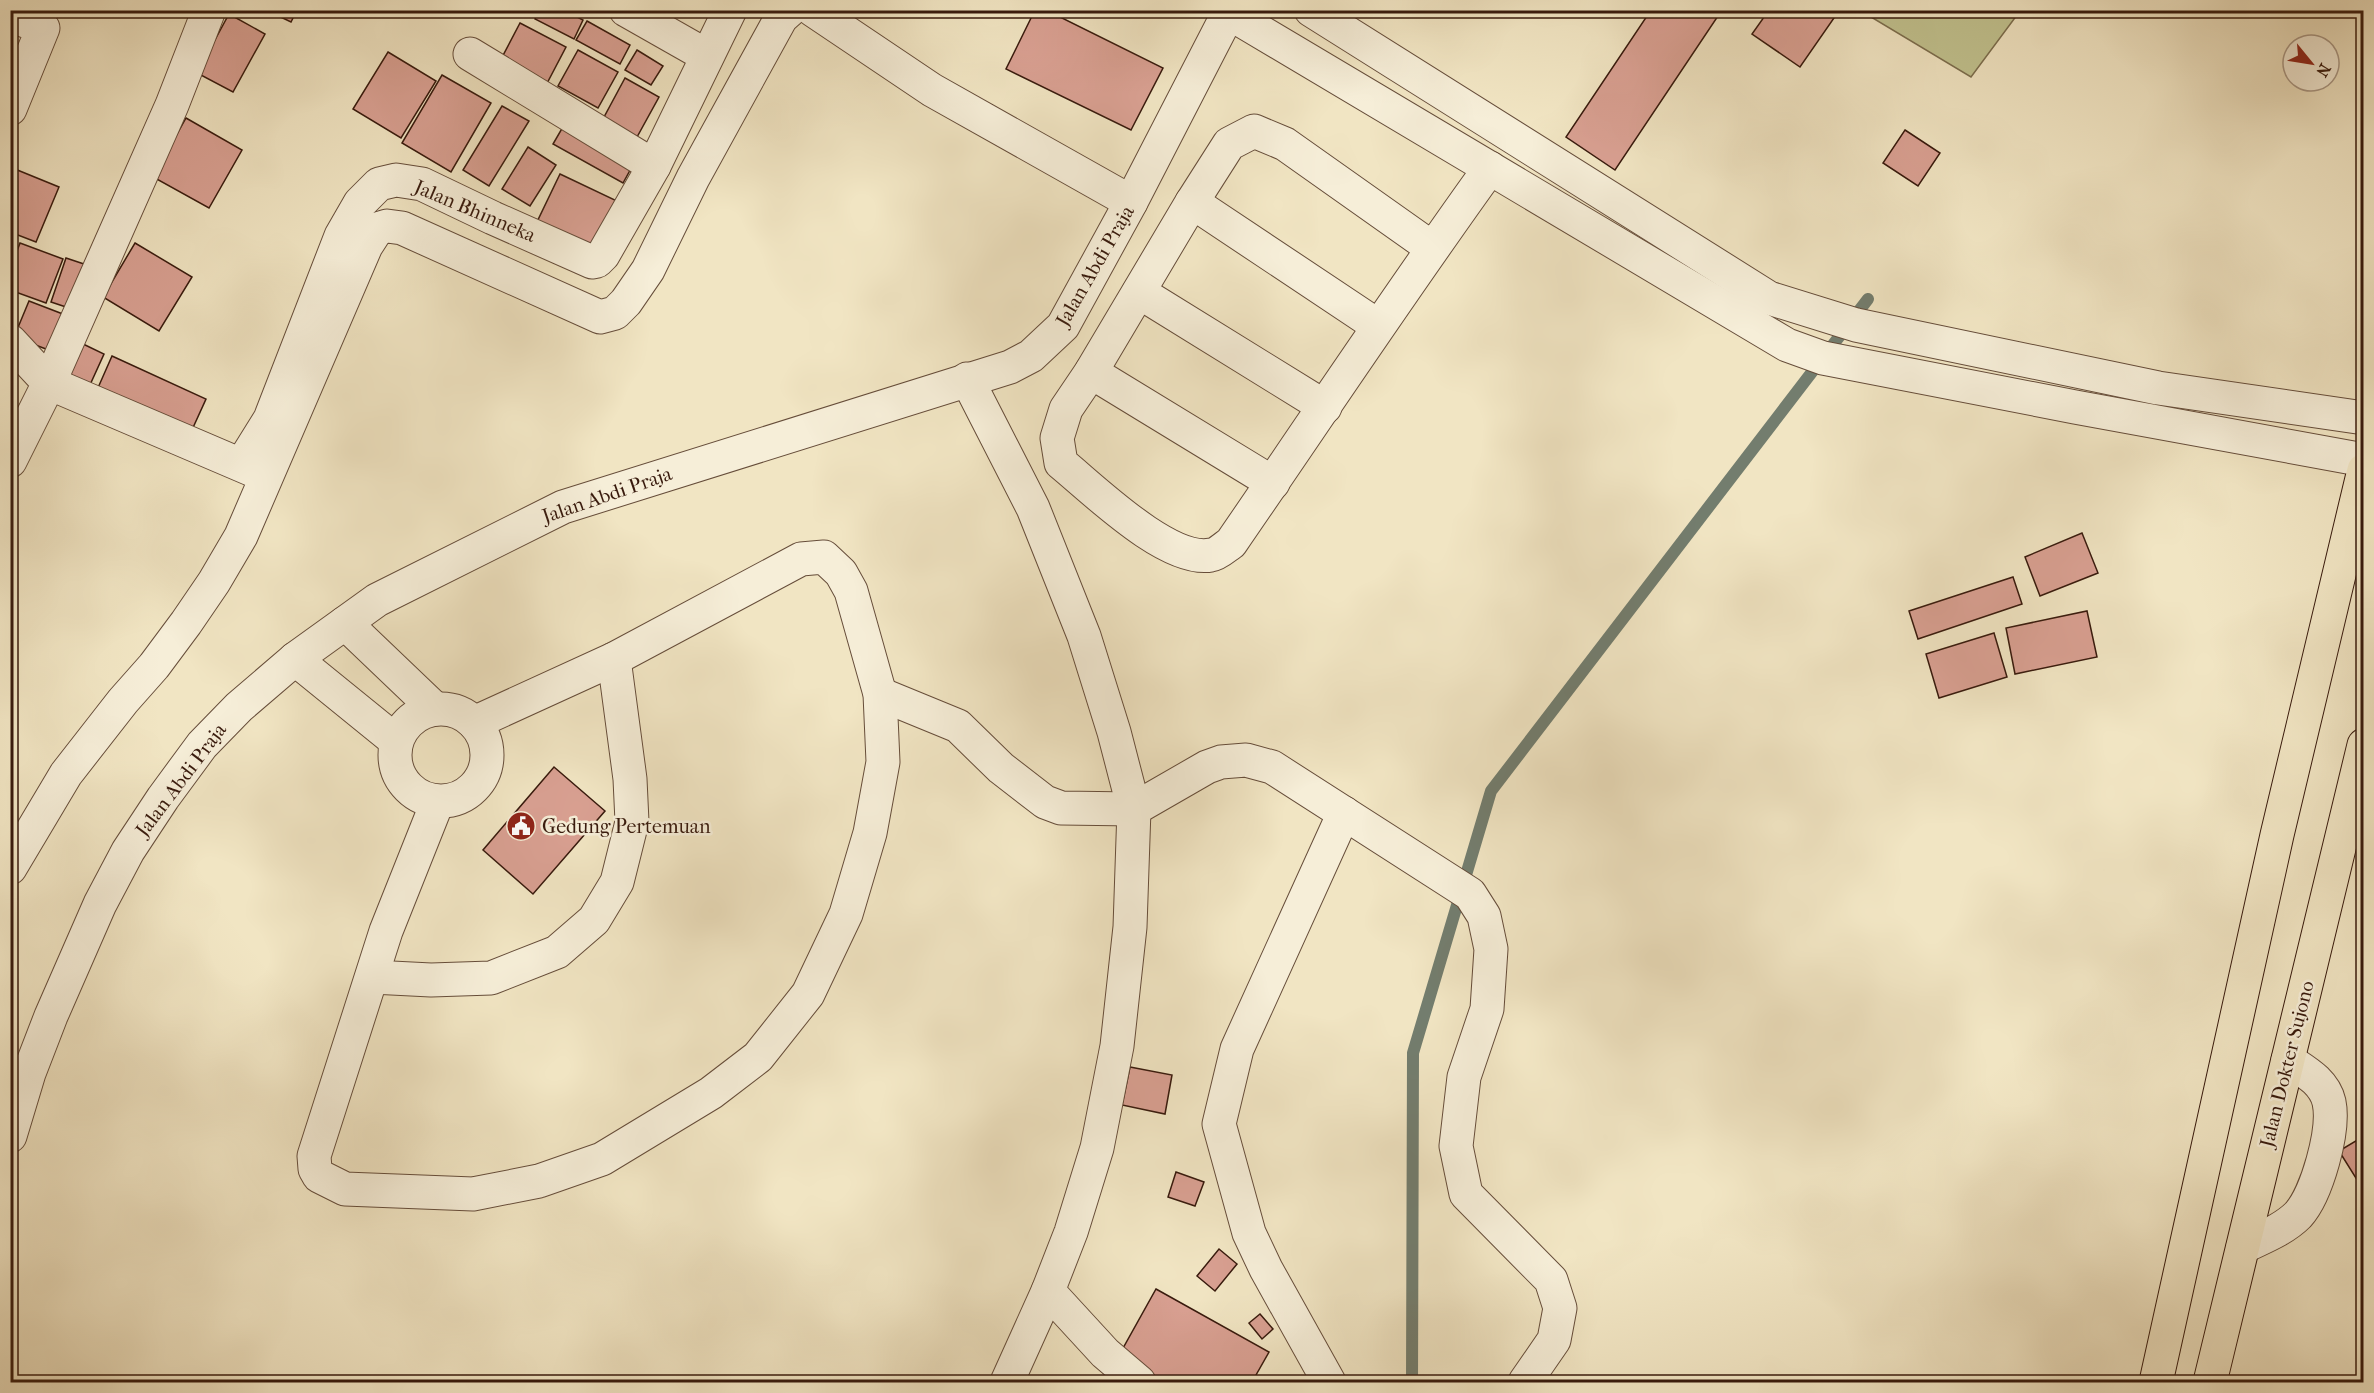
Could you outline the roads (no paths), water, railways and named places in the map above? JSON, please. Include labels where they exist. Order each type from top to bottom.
[{"type":"highway","points":[[2156,1383],[2277,835],[2364,470]]},
{"type":"highway","name":"Jalan Dokter Sujono","points":[[2210,1383],[2364,745]]},
{"type":"street","points":[[10,461],[49,384],[172,105],[209,10]]},
{"type":"street","points":[[626,10],[707,56]]},
{"type":"street","name":"Jalan Bhinneka","points":[[254,470],[270,419],[341,236],[360,203],[379,184],[396,180],[422,184],[592,262],[597,261],[603,255],[654,166],[730,10]]},
{"type":"street","points":[[10,868],[66,774],[108,719],[154,666],[214,582],[241,536],[254,470],[366,246],[377,229],[387,226],[410,232],[600,317],[615,313],[639,284],[653,261],[693,178],[781,18],[790,10]]},
{"type":"street","points":[[813,10],[932,90],[1131,202]]},
{"type":"street","points":[[1311,10],[1769,298],[1856,325],[2158,388],[2364,418]]},
{"type":"street","points":[[1230,12],[1787,345],[1836,360],[2364,460]]},
{"type":"street","name":"Jalan Abdi Praja","points":[[10,1136],[29,1073],[51,1016],[100,904],[128,851],[202,745],[239,707],[295,659],[377,600],[563,507],[1010,367],[1031,356],[1063,326],[1131,202],[1230,12]]},
{"type":"street","points":[[10,15],[46,19],[10,109]]},
{"type":"street","points":[[470,54],[654,166]]},
{"type":"street","points":[[1432,248],[1285,144],[1254,131],[1228,144],[1091,372],[1066,409],[1057,438],[1061,463],[1149,535],[1186,553],[1212,555],[1231,543],[1378,326],[1490,168]]},
{"type":"street","points":[[1192,202],[1378,326]]},
{"type":"street","points":[[1139,292],[1325,407]]},
{"type":"street","points":[[10,341],[49,384],[254,470]]},
{"type":"street","points":[[1091,372],[1273,483]]},
{"type":"street","points":[[967,379],[1032,508],[1084,636],[1114,732],[1134,809],[1130,927],[1117,1046],[1097,1148],[1071,1232],[1048,1291],[1007,1383]]},
{"type":"street","points":[[437,803],[386,931],[314,1156],[315,1169],[319,1176],[345,1189],[473,1194],[539,1181],[602,1159],[711,1093],[758,1057],[808,994],[846,914],[870,833],[883,762],[880,694],[851,591],[841,573],[824,557],[801,559],[614,659],[474,723]]},
{"type":"street","points":[[345,622],[435,709]]},
{"type":"street","points":[[295,659],[396,741]]},
{"type":"street","points":[[372,977],[431,980],[492,978],[557,952],[594,920],[617,882],[632,822],[630,778],[614,659]]},
{"type":"street","points":[[880,694],[958,726],[1001,768],[1045,802],[1061,808],[1134,809],[1207,767],[1221,762],[1246,760],[1272,767],[1470,894],[1484,916],[1491,949],[1487,1009],[1464,1077],[1456,1146],[1466,1194],[1551,1280],[1560,1308],[1554,1340],[1525,1383]]},
{"type":"street","points":[[435,709],[456,711],[474,723],[487,748],[483,775],[464,796],[437,803],[411,793],[395,769],[396,741],[411,720],[435,709]]},
{"type":"street","points":[[1329,1383],[1266,1269],[1249,1233],[1219,1124],[1237,1049],[1352,817]]},
{"type":"street","points":[[2243,1247],[2281,1228],[2298,1214],[2315,1186],[2328,1140],[2329,1101],[2316,1079],[2288,1060]]},
{"type":"street","points":[[1048,1291],[1105,1353],[1139,1383]]},
{"type":"waterway","points":[[1412,1382],[1413,1053],[1491,791],[1868,299]]},
{"type":"place","name":"Gedung Pertemuan","points":[[521,826]]}]
